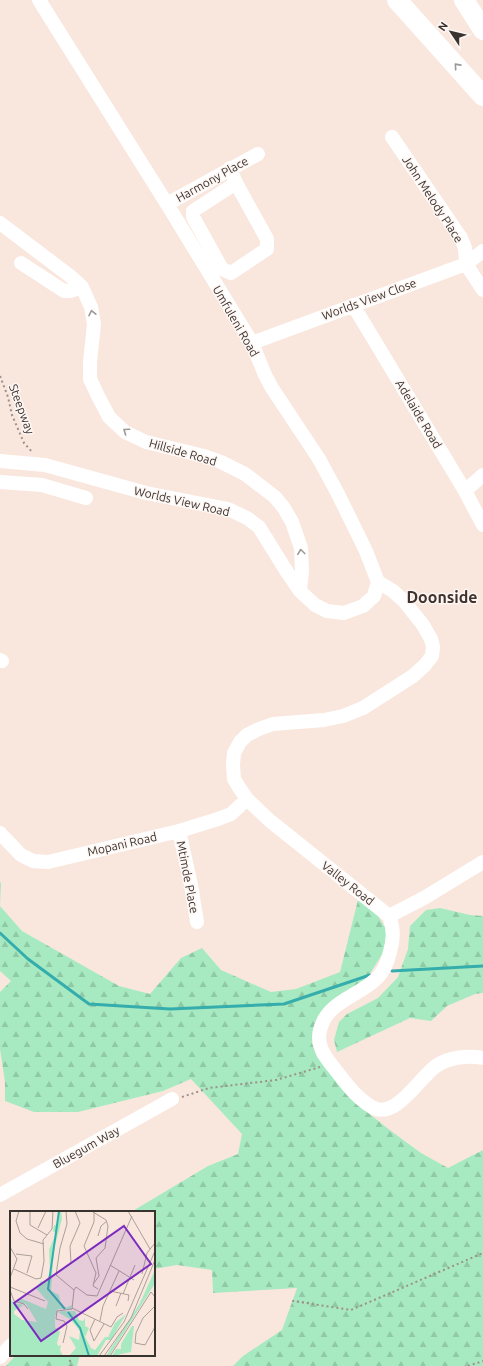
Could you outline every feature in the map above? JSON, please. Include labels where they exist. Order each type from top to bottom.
[{"type":"highway","points":[[397,0],[483,96]]},
{"type":"highway","points":[[464,0],[483,30]]},
{"type":"street","name":"Umfuleni Road","points":[[39,0],[252,343],[272,388],[319,459],[338,494],[366,551],[378,582]]},
{"type":"street","name":"John Melody Place","points":[[392,137],[461,238],[465,248],[466,264]]},
{"type":"street","name":"Harmony Place","points":[[167,204],[230,168],[258,154]]},
{"type":"street","points":[[230,168],[236,183],[266,239],[267,249],[232,272],[222,269],[193,217],[193,211],[236,183]]},
{"type":"street","name":"Hillside Road","points":[[0,223],[70,276],[82,287],[91,307],[94,324],[90,362],[90,379],[109,417],[126,432],[146,442],[163,448],[204,456],[221,462],[245,474],[275,497],[284,508],[292,522],[301,548],[302,571],[300,591]]},
{"type":"street","name":"Worlds View Close","points":[[252,343],[466,264],[483,251]]},
{"type":"street","points":[[22,263],[64,291],[70,291],[82,287]]},
{"type":"street","points":[[466,264],[483,290]]},
{"type":"street","name":"Adelaide Road","points":[[353,305],[465,491],[483,525]]},
{"type":"street","name":"Worlds View Road","points":[[0,461],[45,465],[146,493],[228,509],[248,518],[259,528],[300,591],[315,605],[327,611],[344,613],[363,606],[374,596],[378,582]]},
{"type":"street","points":[[42,485],[45,465]]},
{"type":"street","points":[[465,491],[483,475]]},
{"type":"street","points":[[0,482],[42,485],[86,498]]},
{"type":"street","name":"Valley Road","points":[[378,582],[393,591],[404,601],[420,620],[431,639],[433,647],[432,656],[425,665],[413,676],[363,708],[343,716],[324,720],[273,724],[247,735],[240,742],[234,753],[233,765],[234,779],[247,799],[269,820],[389,916]]},
{"type":"street","name":"Mopani Road","points":[[0,833],[22,855],[33,861],[48,862],[179,831],[218,819],[231,814],[247,799]]},
{"type":"street","name":"Mtimde Place","points":[[179,831],[191,885],[197,922]]},
{"type":"street","points":[[483,862],[424,898],[389,916],[393,932],[392,945],[387,962],[380,976],[336,1005],[327,1013],[319,1032],[320,1044],[324,1055],[357,1096],[364,1103],[374,1109],[383,1110],[394,1107],[402,1101],[426,1074],[437,1065],[448,1060],[461,1058],[483,1058]]},
{"type":"street","name":"Bluegum Way","points":[[0,1195],[172,1100]]},
{"type":"street","points":[[0,1357],[10,1346]]},
{"type":"path","name":"Steepway","points":[[0,376],[8,396],[12,416],[24,443],[45,465]]},
{"type":"path","points":[[172,1100],[209,1088],[276,1080],[331,1064]]},
{"type":"path","points":[[309,1303],[292,1301],[351,1310],[483,1253]]},
{"type":"path","points":[[69,1356],[71,1366]]},
{"type":"path","points":[[468,1366],[483,1360]]},
{"type":"green space","points":[[0,882],[1,883],[0,906]]},
{"type":"green space","points":[[358,900],[375,911],[387,931],[383,953],[366,980],[318,1016],[313,1029],[312,1043],[317,1057],[362,1108],[421,1153],[448,1168],[483,1150],[483,1366],[233,1366],[243,1356],[282,1330],[297,1288],[213,1293],[212,1270],[177,1265],[155,1269],[155,1211],[133,1211],[208,1166],[238,1154],[242,1134],[191,1079],[163,1091],[78,1112],[34,1112],[5,1101],[5,1082],[0,1049],[0,992],[11,981],[0,971],[0,906],[22,931],[119,986],[150,994],[181,958],[202,948],[221,970],[271,992],[296,989],[340,972]]},
{"type":"green space","points":[[440,908],[470,915],[483,916],[483,993],[475,994],[447,1006],[431,1021],[410,1018],[337,1052],[334,1040],[339,1022],[347,1014],[378,998],[398,977],[408,949],[410,926],[426,910]]},
{"type":"green space","points":[[15,1356],[80,1356],[77,1366],[6,1366]]},
{"type":"waterway","points":[[0,933],[28,959],[89,1004],[170,1009],[284,1004],[370,975]]},
{"type":"waterway","points":[[392,971],[483,966]]},
{"type":"district","name":"Doonside","points":[[442,597]]}]
